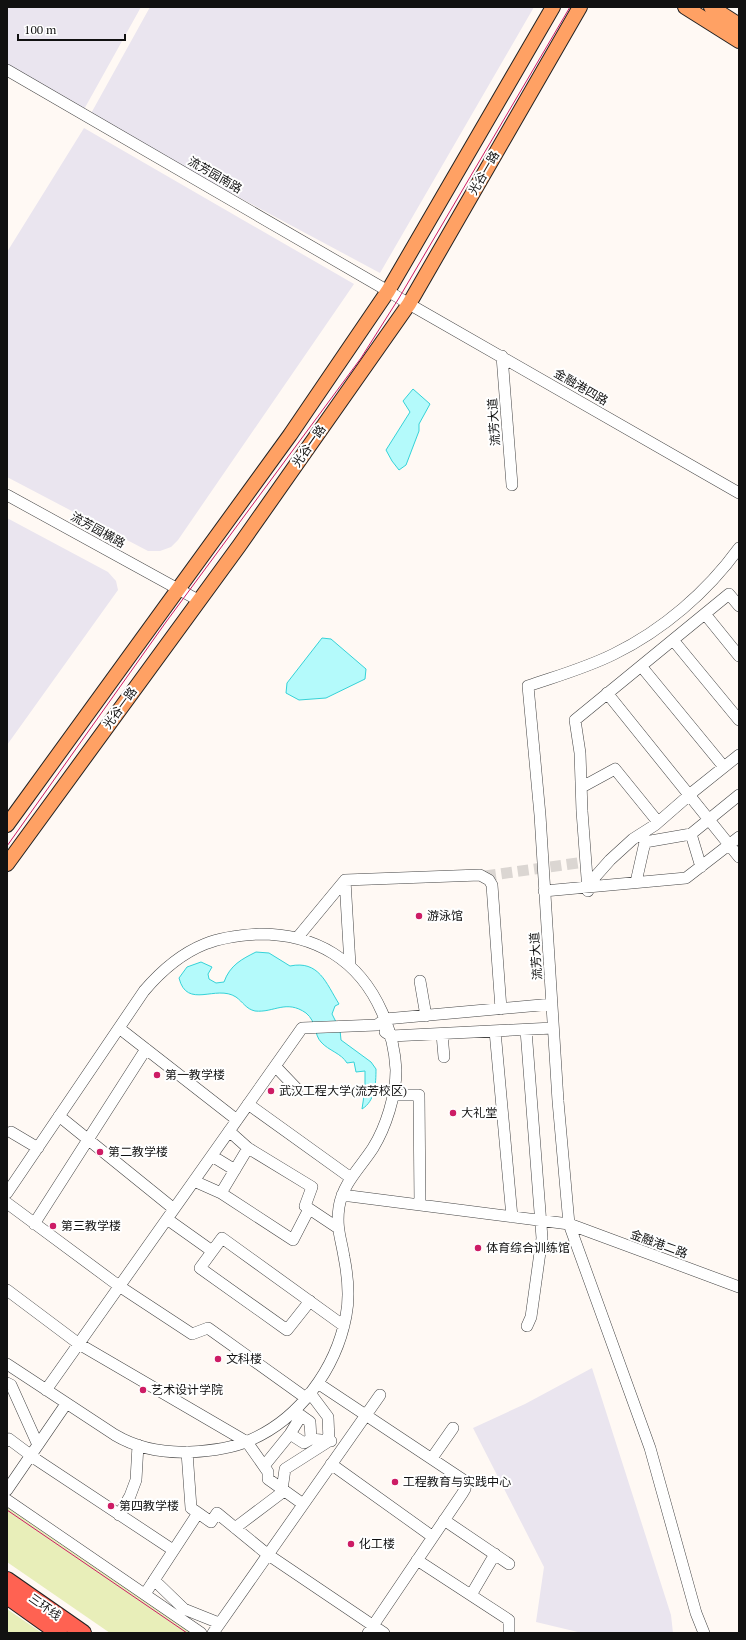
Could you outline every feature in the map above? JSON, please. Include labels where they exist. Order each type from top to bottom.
[{"type":"highway","name":"三环线","points":[[7,1580],[82,1633]]},
{"type":"highway","name":"三环线","points":[[7,1596],[59,1633]]},
{"type":"main road","name":"光谷一路","points":[[7,825],[12,810],[290,435],[388,290],[553,7]]},
{"type":"main road","name":"光谷一路","points":[[7,864],[198,600],[239,546],[409,304],[580,7]]},
{"type":"main road","points":[[571,23],[590,7]]},
{"type":"main road","points":[[685,7],[739,41]]},
{"type":"main road","points":[[711,7],[739,25]]},
{"type":"street","name":"流芳园南路","points":[[7,70],[388,290],[409,304]]},
{"type":"street","name":"金融港四路","points":[[409,304],[739,493]]},
{"type":"street","name":"流芳大道","points":[[502,356],[512,485]]},
{"type":"street","name":"流芳园横路","points":[[7,495],[198,600]]},
{"type":"street","name":"流芳大道","points":[[704,1633],[696,1613],[650,1448],[569,1224],[558,1101],[540,815],[528,686],[588,666],[615,654],[639,640],[675,615],[694,598],[714,578],[739,548]]},
{"type":"street","points":[[588,889],[582,811],[580,753],[575,720],[729,594],[739,606]]},
{"type":"street","points":[[705,614],[739,656]]},
{"type":"street","points":[[673,640],[739,720]]},
{"type":"street","points":[[641,666],[724,767]]},
{"type":"street","points":[[608,694],[739,857]]},
{"type":"street","points":[[588,889],[610,860],[633,839],[658,822],[739,755]]},
{"type":"street","points":[[582,786],[615,769],[658,822]]},
{"type":"street","points":[[636,882],[645,842],[691,834],[739,795]]},
{"type":"street","points":[[691,834],[697,869],[704,878]]},
{"type":"street","points":[[544,891],[588,889],[636,882],[686,878],[739,837]]},
{"type":"street","points":[[345,880],[404,883],[480,875],[489,880],[492,885],[501,1009]]},
{"type":"street","points":[[297,938],[345,880]]},
{"type":"street","points":[[345,880],[350,965]]},
{"type":"street","points":[[7,1193],[144,991],[163,970],[184,955],[201,946],[220,939],[242,935],[268,934],[297,938],[318,945],[330,951],[350,965],[372,991],[381,1022],[391,1036],[396,1066],[396,1081],[387,1116],[375,1144],[351,1178],[342,1195],[339,1208],[338,1228],[348,1282],[349,1298],[344,1326],[334,1356],[318,1384],[308,1395],[297,1413],[290,1434],[264,1466]]},
{"type":"street","points":[[420,981],[426,1016]]},
{"type":"street","points":[[46,1390],[302,1028],[381,1022],[426,1016],[552,1004]]},
{"type":"street","points":[[120,1028],[237,1120]]},
{"type":"street","points":[[391,1036],[553,1028]]},
{"type":"street","points":[[526,1030],[542,1238],[530,1317],[527,1326]]},
{"type":"street","points":[[494,1031],[512,1217]]},
{"type":"street","points":[[442,1034],[444,1057]]},
{"type":"street","points":[[34,1224],[146,1049]]},
{"type":"street","points":[[275,1066],[297,1089]]},
{"type":"street","points":[[393,1095],[419,1095],[420,1205]]},
{"type":"street","points":[[248,1104],[351,1178]]},
{"type":"street","points":[[60,1116],[174,1209]]},
{"type":"street","points":[[229,1131],[248,1148],[312,1187],[305,1206],[338,1228]]},
{"type":"street","points":[[11,1132],[38,1148]]},
{"type":"street","points":[[221,1193],[248,1148]]},
{"type":"street","points":[[212,1156],[235,1170]]},
{"type":"street","points":[[194,1181],[221,1193],[293,1240],[309,1209]]},
{"type":"street","name":"金融港二路","points":[[342,1195],[569,1224],[739,1287]]},
{"type":"street","points":[[7,1203],[119,1286],[192,1334],[208,1328],[308,1395],[328,1417],[330,1441]]},
{"type":"street","points":[[167,1219],[212,1251]]},
{"type":"street","points":[[310,1301],[287,1330],[200,1268],[222,1238],[310,1301],[344,1326]]},
{"type":"street","points":[[7,1290],[78,1344],[247,1442],[268,1472],[268,1479],[302,1504]]},
{"type":"street","points":[[7,1364],[126,1442],[174,1452],[229,1447],[247,1442],[297,1413]]},
{"type":"street","points":[[19,1372],[8,1387],[38,1446]]},
{"type":"street","points":[[318,1384],[462,1478],[466,1483],[465,1489],[370,1630]]},
{"type":"street","points":[[213,1633],[365,1414],[380,1395]]},
{"type":"street","points":[[66,1404],[7,1491],[145,1594],[182,1613],[219,1623]]},
{"type":"street","points":[[297,1413],[310,1422],[311,1439]]},
{"type":"street","points":[[432,1458],[453,1428]]},
{"type":"street","points":[[290,1434],[304,1443],[311,1439],[345,1443]]},
{"type":"street","points":[[7,1441],[9,1439],[119,1515],[173,1550]]},
{"type":"street","points":[[235,1528],[283,1490],[285,1469],[330,1441]]},
{"type":"street","points":[[119,1515],[130,1496],[136,1480],[138,1445]]},
{"type":"street","points":[[187,1452],[190,1508],[211,1522],[217,1513],[267,1554],[370,1630],[384,1633]]},
{"type":"street","points":[[330,1464],[433,1537]]},
{"type":"street","points":[[145,1594],[198,1513]]},
{"type":"street","points":[[444,1520],[509,1564]]},
{"type":"street","points":[[472,1596],[495,1554]]},
{"type":"street","points":[[417,1560],[510,1620],[509,1633]]},
{"type":"street","points":[[154,1580],[201,1633]]},
{"type":"shaded area","points":[[7,7],[141,7],[82,113],[7,65]]},
{"type":"shaded area","points":[[150,7],[534,7],[380,273],[89,117]]},
{"type":"shaded area","points":[[84,128],[354,284],[178,540],[171,547],[160,551],[148,551],[7,477],[7,252]]},
{"type":"shaded area","points":[[7,518],[108,572],[116,581],[118,590],[7,745]]},
{"type":"shaded area","points":[[592,1368],[671,1615],[673,1633],[582,1633],[536,1622],[544,1567],[473,1428],[525,1404]]},
{"type":"green space","points":[[7,1503],[197,1633],[110,1633],[7,1562]]},
{"type":"green space","points":[[7,1609],[42,1633],[7,1633]]},
{"type":"water","points":[[413,389],[430,404],[419,424],[419,431],[406,465],[399,470],[386,450],[410,412],[403,401]]},
{"type":"water","points":[[322,638],[331,639],[366,669],[365,679],[326,698],[299,700],[286,693],[287,683]]},
{"type":"water","points":[[256,952],[269,953],[290,966],[308,966],[315,970],[325,981],[339,1004],[335,1006],[332,1014],[340,1030],[341,1040],[371,1062],[376,1069],[374,1092],[370,1101],[362,1109],[365,1089],[365,1071],[356,1072],[354,1062],[347,1063],[342,1057],[321,1042],[317,1036],[312,1020],[306,1013],[292,1007],[255,1011],[247,1007],[236,997],[228,994],[220,993],[195,995],[188,993],[183,987],[179,978],[187,967],[201,962],[212,967],[208,974],[209,979],[216,983],[224,982],[230,971],[237,963]]},
{"type":"tunnel","points":[[485,876],[585,862]]},
{"type":"tram line","points":[[7,846],[166,622],[361,358],[399,298],[570,7]]},
{"type":"tram line","points":[[7,1510],[187,1633]]},
{"type":"place","name":"游泳馆","points":[[419,916]]},
{"type":"place","name":"第一教学楼","points":[[157,1075]]},
{"type":"place","name":"武汉工程大学(流芳校区)","points":[[271,1091]]},
{"type":"place","name":"大礼堂","points":[[453,1113]]},
{"type":"place","name":"第二教学楼","points":[[100,1152]]},
{"type":"place","name":"第三教学楼","points":[[53,1226]]},
{"type":"place","name":"体育综合训练馆","points":[[478,1248]]},
{"type":"place","name":"文科楼","points":[[218,1359]]},
{"type":"place","name":"艺术设计学院","points":[[143,1390]]},
{"type":"place","name":"工程教育与实践中心","points":[[395,1482]]},
{"type":"place","name":"第四教学楼","points":[[111,1506]]},
{"type":"place","name":"化工楼","points":[[351,1544]]}]
